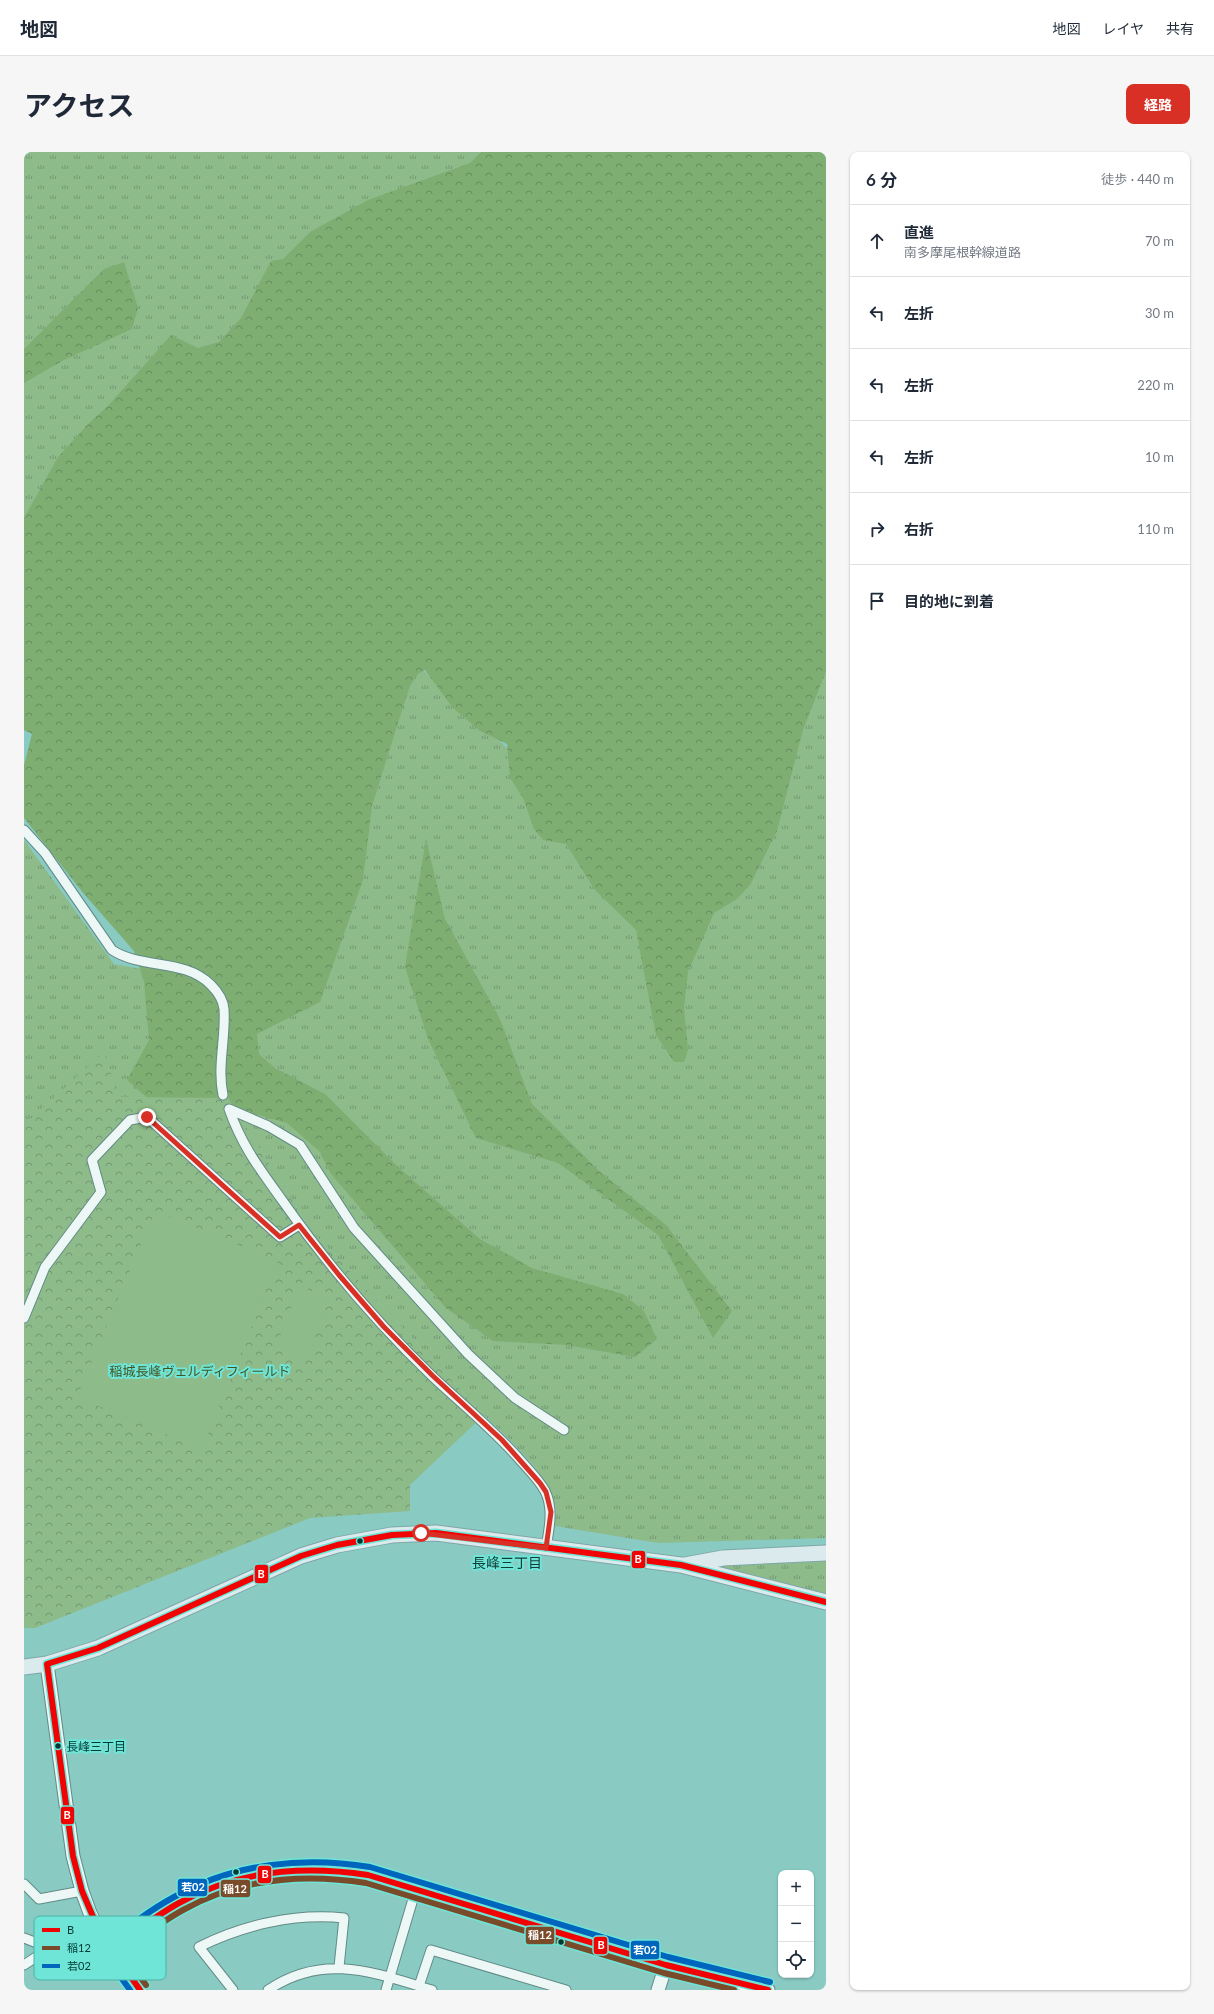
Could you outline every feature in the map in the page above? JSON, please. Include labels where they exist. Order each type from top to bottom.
[{"type":"main road","points":[[24,1667],[47,1664],[98,1648],[301,1556],[344,1543],[378,1537],[421,1533],[680,1566],[826,1602]]},
{"type":"main road","points":[[680,1566],[723,1558],[826,1553]]},
{"type":"street","points":[[24,830],[45,853],[112,950],[123,957],[187,969],[206,980],[221,996],[224,1010],[220,1079],[223,1095]]},
{"type":"street","points":[[546,1548],[551,1512],[546,1492],[540,1483],[502,1440],[433,1376],[384,1327],[339,1275],[299,1225],[247,1150],[237,1133],[229,1109],[268,1126],[300,1145],[354,1228],[468,1354],[515,1398],[564,1430]]},
{"type":"street","points":[[24,1318],[44,1267],[101,1192],[92,1160],[130,1120],[147,1117],[280,1237],[299,1225]]},
{"type":"street","points":[[47,1664],[73,1856],[82,1891],[92,1916]]},
{"type":"street","points":[[161,1916],[180,1903],[204,1891],[255,1876],[306,1869],[329,1869],[368,1875],[666,1965],[768,1990]]},
{"type":"street","points":[[24,1884],[39,1900],[82,1891]]},
{"type":"street","points":[[386,1990],[416,1889]]},
{"type":"street","points":[[233,1990],[199,1947],[224,1935],[248,1927],[290,1919],[320,1917],[344,1918],[339,1967]]},
{"type":"street","points":[[24,1938],[34,1942]]},
{"type":"street","points":[[419,1986],[431,1950],[542,1987],[566,1990]]},
{"type":"street","points":[[24,1965],[34,1958]]},
{"type":"street","points":[[658,1990],[666,1965]]},
{"type":"street","points":[[268,1990],[289,1978],[313,1970],[339,1967],[353,1968],[432,1990]]},
{"type":"street","points":[[133,1980],[140,1990]]},
{"type":"green space","points":[[24,152],[559,152],[24,644]]},
{"type":"green space","points":[[481,152],[826,152],[826,671],[803,730],[777,831],[750,885],[737,899],[714,913],[688,972],[684,1008],[688,1050],[684,1062],[674,1062],[656,1035],[636,930],[595,890],[566,844],[543,840],[534,829],[523,798],[510,778],[507,744],[480,731],[452,707],[425,670],[418,674],[410,686],[397,726],[372,806],[363,880],[320,1002],[257,1034],[259,1054],[275,1068],[325,1094],[397,1166],[480,1239],[532,1268],[623,1294],[644,1311],[657,1339],[635,1357],[566,1345],[493,1341],[446,1308],[331,1174],[320,1152],[287,1123],[259,1115],[210,1138],[190,1136],[127,1080],[149,1040],[144,982],[134,951],[84,894],[24,818],[24,765],[32,734],[24,730],[24,518],[58,457],[90,422],[108,406],[171,335],[198,348],[219,342],[241,318],[271,261],[283,259],[310,232],[368,200],[470,163]]},
{"type":"green space","points":[[124,262],[138,308],[132,329],[64,360],[24,383],[24,349],[104,269]]},
{"type":"green space","points":[[826,571],[826,1538],[658,1543],[555,1526],[556,1508],[552,1495],[537,1470],[310,1229],[228,1098],[116,1097],[105,1052],[24,1125],[24,840],[114,964],[168,974],[412,660],[507,748],[638,930]]},
{"type":"green space","points":[[426,839],[445,919],[500,1019],[532,1104],[599,1171],[666,1225],[732,1311],[713,1338],[658,1235],[558,1163],[476,1138],[428,1039],[405,967]]},
{"type":"green space","name":"稲城長峰ヴェルディフィールド","points":[[105,1051],[117,1097],[228,1098],[310,1229],[484,1415],[410,1485],[410,1511],[310,1518],[35,1628],[24,1628],[24,1125]]},
{"type":"green space","points":[[155,1211],[278,1261],[202,1449],[77,1397]]},
{"type":"green space","points":[[300,1286],[329,1299],[306,1362],[275,1349]]},
{"type":"green space","points":[[826,1559],[826,1599],[722,1574],[724,1564]]},
{"type":"transit line","name":"B","points":[[93,1916],[82,1891],[73,1856],[47,1664],[98,1648],[301,1556],[337,1545],[392,1535],[436,1533],[681,1565],[826,1602]]},
{"type":"transit line","name":"若02","points":[[144,1916],[165,1902],[197,1885],[221,1876],[270,1865],[320,1862],[345,1864],[370,1867],[668,1957],[770,1982]]},
{"type":"transit line","name":"B","points":[[158,1916],[201,1892],[247,1877],[295,1871],[344,1872],[368,1875],[666,1965],[768,1990]]},
{"type":"transit line","name":"稲12","points":[[166,1921],[183,1910],[204,1900],[226,1891],[249,1885],[295,1879],[342,1880],[366,1883],[664,1973],[734,1990]]},
{"type":"transit line","name":"若02","points":[[123,1980],[130,1990]]},
{"type":"transit line","name":"B","points":[[133,1980],[140,1990]]},
{"type":"transit line","name":"稲12","points":[[142,1980],[146,1985]]},
{"type":"place","name":"長峰三丁目","points":[[58,1746]]},
{"type":"district","name":"長峰三丁目","points":[[507,1563]]},
{"type":"route","points":[[147,1117],[280,1237],[299,1225],[339,1275],[384,1327],[517,1456],[540,1483],[546,1492],[550,1503],[551,1512],[546,1548],[421,1533]]}]
